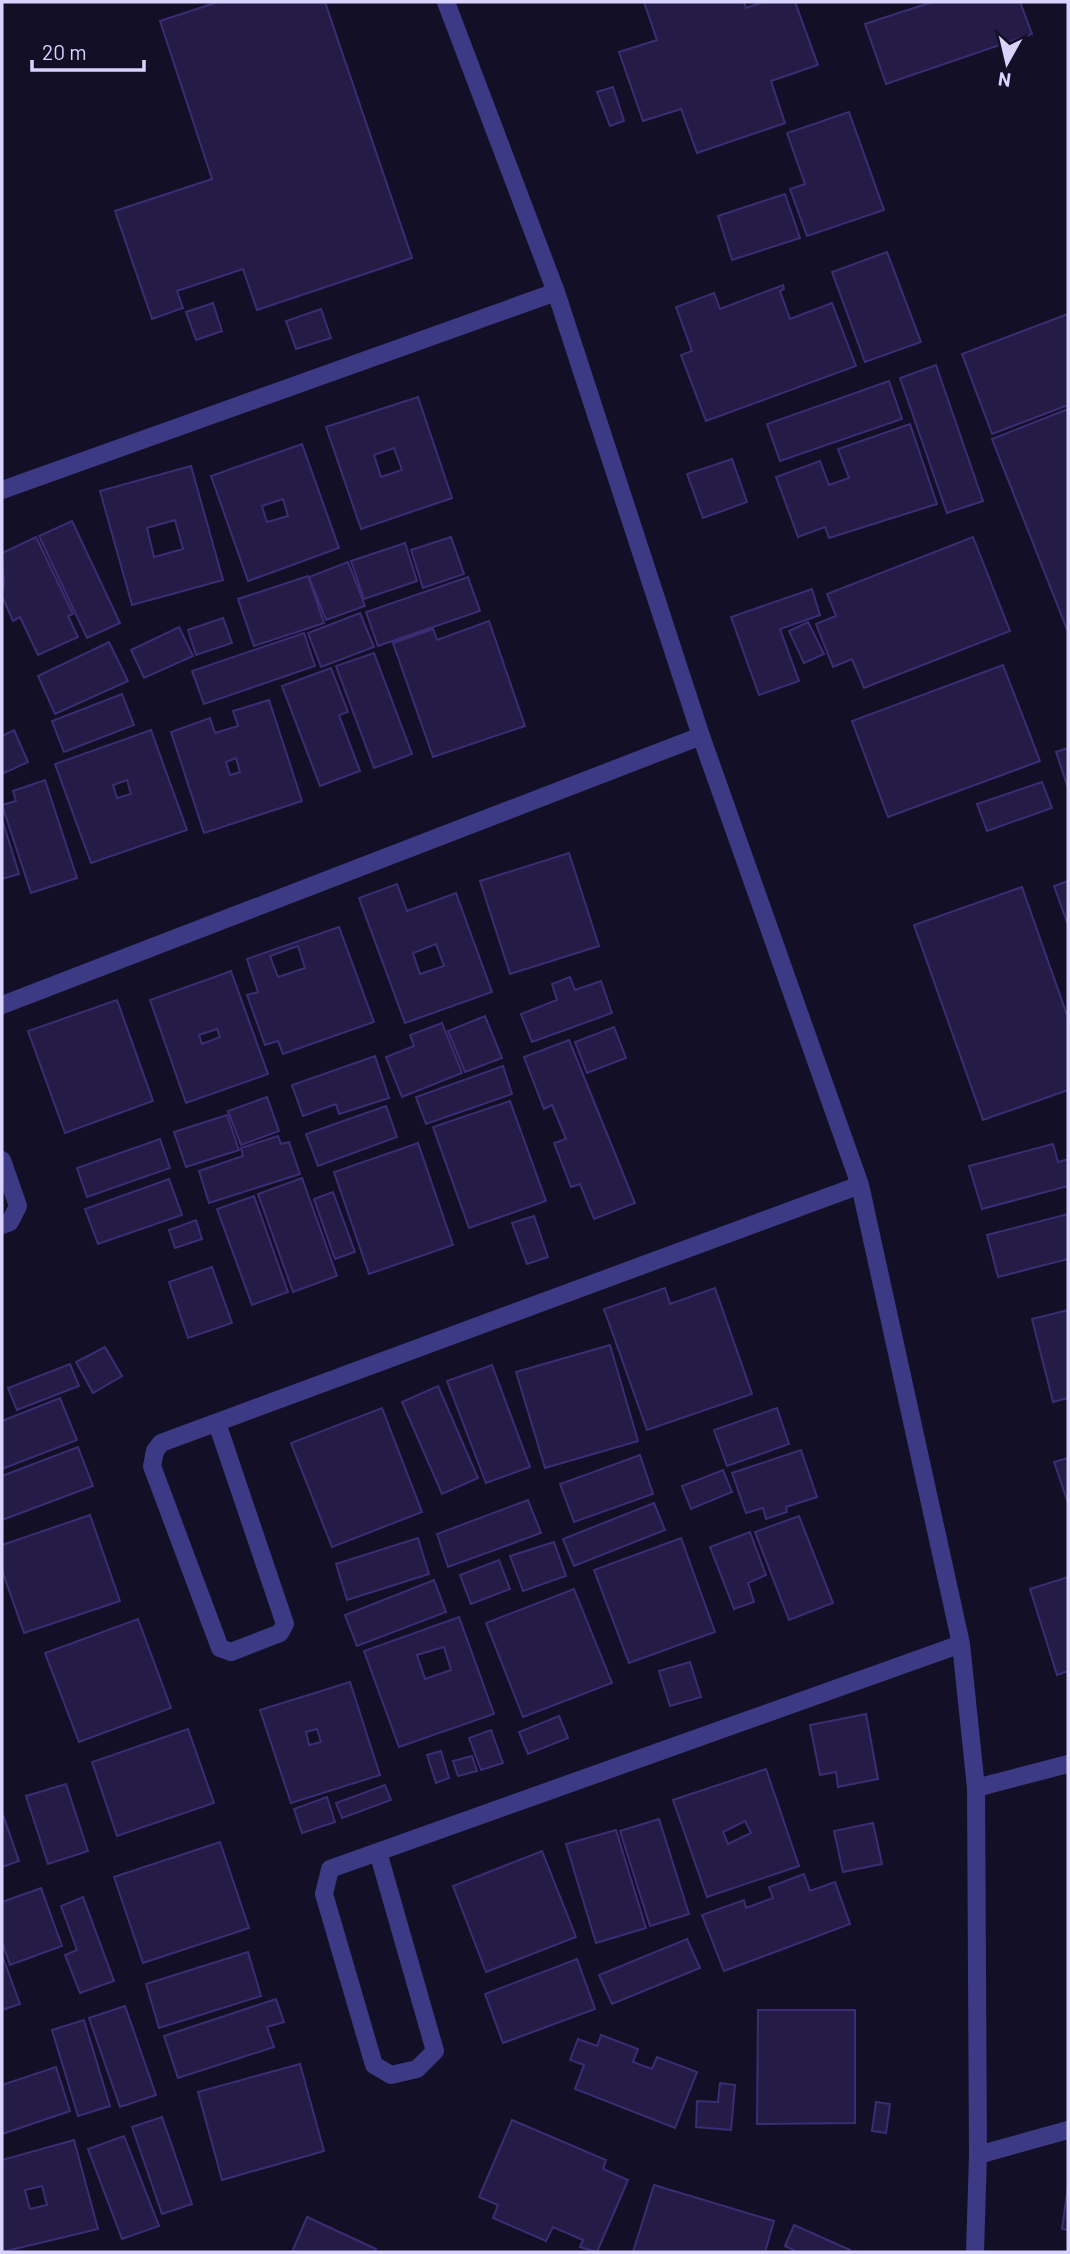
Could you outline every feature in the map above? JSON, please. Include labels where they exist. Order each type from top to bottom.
[{"type":"street","points":[[446,2],[556,292],[701,736],[860,1185],[961,1644],[976,1788],[978,2155],[975,2252]]},
{"type":"street","points":[[2,490],[556,292]]},
{"type":"street","points":[[2,1005],[701,736]]},
{"type":"street","points":[[2,1160],[18,1206],[10,1222],[2,1225]]},
{"type":"street","points":[[217,1423],[285,1624],[280,1633],[231,1652],[220,1648],[152,1466],[155,1451],[161,1443],[860,1185]]},
{"type":"street","points":[[378,1852],[435,2051],[417,2069],[391,2075],[374,2065],[324,1894],[330,1869],[961,1644]]},
{"type":"street","points":[[976,1788],[1068,1764]]},
{"type":"street","points":[[978,2155],[1068,2130]]},
{"type":"building","points":[[218,2],[325,2],[412,258],[257,310],[243,269],[177,291],[183,308],[152,319],[115,211],[212,179],[160,21]]},
{"type":"building","points":[[644,2],[744,2],[746,8],[763,2],[795,2],[818,65],[771,81],[785,123],[697,153],[681,109],[643,121],[619,52],[657,40]]},
{"type":"building","points":[[932,2],[1020,2],[1032,34],[886,84],[865,24]]},
{"type":"building","points":[[613,87],[624,121],[610,126],[597,92]]},
{"type":"building","points":[[849,112],[884,210],[807,236],[790,189],[805,184],[787,133]]},
{"type":"building","points":[[785,194],[800,238],[732,260],[718,216]]},
{"type":"building","points":[[887,252],[921,342],[865,362],[832,272]]},
{"type":"building","points":[[783,285],[784,289],[780,291],[790,319],[832,303],[856,366],[706,421],[681,355],[692,351],[676,307],[714,293],[720,309]]},
{"type":"building","points":[[213,303],[222,331],[196,340],[186,312]]},
{"type":"building","points":[[321,309],[331,338],[296,349],[286,321]]},
{"type":"building","points":[[1068,314],[1068,405],[992,434],[962,354]]},
{"type":"building","points":[[936,365],[983,501],[947,513],[900,378]]},
{"type":"building","points":[[889,381],[902,419],[780,461],[767,424]]},
{"type":"building","points":[[418,397],[452,498],[361,529],[326,427]],"holes":[[[394,448],[402,470],[381,477],[374,455]]]},
{"type":"building","points":[[1068,409],[1068,632],[992,439]]},
{"type":"building","points":[[910,424],[937,504],[829,538],[825,527],[798,537],[776,477],[820,461],[829,485],[849,478],[838,449]]},
{"type":"building","points":[[302,444],[339,548],[248,581],[211,476]],"holes":[[[283,499],[288,516],[267,522],[262,506]]]},
{"type":"building","points":[[732,459],[747,502],[703,518],[687,474]]},
{"type":"building","points":[[191,466],[223,580],[132,605],[100,491]],"holes":[[[175,520],[183,549],[154,557],[147,528]]]},
{"type":"building","points":[[72,521],[120,623],[87,638],[39,536]]},
{"type":"building","points":[[36,537],[73,614],[68,616],[78,637],[38,655],[20,617],[13,621],[2,596],[2,553]]},
{"type":"building","points":[[451,537],[464,574],[423,588],[411,550]]},
{"type":"building","points":[[973,537],[1010,631],[864,688],[852,659],[833,667],[816,624],[836,616],[827,594]]},
{"type":"building","points":[[405,543],[417,581],[364,599],[351,561]]},
{"type":"building","points":[[348,562],[365,606],[326,620],[309,577]]},
{"type":"building","points":[[308,576],[324,623],[254,646],[238,599]]},
{"type":"building","points":[[468,577],[480,611],[378,646],[366,612]]},
{"type":"building","points":[[812,589],[820,615],[780,629],[799,681],[759,695],[731,617]]},
{"type":"building","points":[[360,613],[374,647],[321,667],[308,633]]},
{"type":"building","points":[[223,618],[232,643],[196,655],[188,630]]},
{"type":"building","points":[[489,621],[525,726],[433,757],[393,643],[433,629],[437,640]]},
{"type":"building","points":[[808,622],[824,654],[804,663],[789,631]]},
{"type":"building","points":[[179,627],[193,656],[144,678],[131,650]]},
{"type":"building","points":[[304,633],[315,666],[204,704],[192,671]]},
{"type":"building","points":[[109,642],[128,681],[55,714],[38,676]]},
{"type":"building","points":[[374,653],[412,754],[374,768],[336,666]]},
{"type":"building","points":[[1003,665],[1040,761],[888,817],[852,721]]},
{"type":"building","points":[[331,668],[348,712],[339,715],[360,771],[320,786],[282,686]]},
{"type":"building","points":[[122,694],[134,725],[64,752],[52,721]]},
{"type":"building","points":[[269,700],[302,801],[204,833],[171,732],[210,718],[215,733],[238,726],[233,711]],"holes":[[[236,758],[240,772],[230,775],[226,762]]]},
{"type":"building","points":[[14,730],[28,762],[2,774],[2,736]]},
{"type":"building","points":[[151,730],[187,830],[91,863],[55,764]],"holes":[[[127,780],[131,794],[117,798],[113,785]]]},
{"type":"building","points":[[1068,748],[1068,785],[1067,785],[1056,752]]},
{"type":"building","points":[[45,780],[77,878],[31,893],[2,805],[16,801],[13,791]]},
{"type":"building","points":[[1042,782],[1052,808],[987,831],[977,804]]},
{"type":"building","points":[[2,819],[19,874],[2,879]]},
{"type":"building","points":[[569,853],[599,946],[510,974],[480,881]]},
{"type":"building","points":[[1068,881],[1068,925],[1054,886]]},
{"type":"building","points":[[397,884],[407,911],[456,893],[492,992],[405,1023],[359,898]],"holes":[[[436,944],[444,966],[420,974],[413,953]]]},
{"type":"building","points":[[1022,887],[1068,1018],[1068,1090],[983,1120],[914,925]]},
{"type":"building","points":[[339,927],[374,1022],[283,1054],[278,1041],[265,1045],[247,995],[258,992],[247,959]],"holes":[[[298,946],[305,968],[278,977],[270,956]]]},
{"type":"building","points":[[231,971],[268,1074],[186,1103],[150,1000]],"holes":[[[217,1029],[220,1037],[202,1044],[199,1035]]]},
{"type":"building","points":[[570,977],[575,990],[601,981],[612,1013],[532,1042],[521,1014],[557,1000],[552,984]]},
{"type":"building","points":[[117,1000],[153,1101],[65,1133],[28,1031]]},
{"type":"building","points":[[485,1016],[502,1058],[465,1072],[448,1031]]},
{"type":"building","points":[[442,1023],[462,1073],[402,1097],[386,1057],[414,1046],[410,1035]]},
{"type":"building","points":[[614,1027],[626,1058],[587,1073],[575,1042]]},
{"type":"building","points":[[569,1040],[635,1203],[594,1219],[580,1184],[571,1187],[554,1143],[566,1139],[552,1105],[544,1109],[524,1057]]},
{"type":"building","points":[[375,1056],[389,1098],[339,1114],[336,1104],[303,1116],[292,1085]]},
{"type":"building","points":[[503,1066],[512,1094],[426,1124],[416,1097]]},
{"type":"building","points":[[267,1097],[279,1131],[241,1145],[228,1111]]},
{"type":"building","points":[[510,1101],[546,1201],[469,1228],[433,1127]]},
{"type":"building","points":[[386,1106],[397,1137],[318,1166],[306,1134]]},
{"type":"building","points":[[227,1115],[239,1150],[186,1167],[174,1132]]},
{"type":"building","points":[[278,1136],[281,1144],[289,1142],[300,1174],[209,1203],[199,1171],[243,1156],[241,1148]]},
{"type":"building","points":[[160,1139],[170,1168],[87,1197],[77,1168]]},
{"type":"building","points":[[418,1143],[453,1245],[369,1274],[334,1172]]},
{"type":"building","points":[[1053,1144],[1058,1162],[1068,1159],[1068,1186],[982,1209],[969,1166]]},
{"type":"building","points":[[302,1178],[337,1276],[293,1292],[258,1194]]},
{"type":"building","points":[[169,1179],[182,1215],[98,1244],[85,1209]]},
{"type":"building","points":[[333,1192],[355,1252],[335,1259],[314,1199]]},
{"type":"building","points":[[254,1196],[288,1292],[252,1305],[217,1209]]},
{"type":"building","points":[[1068,1214],[1068,1259],[998,1277],[987,1235]]},
{"type":"building","points":[[534,1216],[548,1257],[527,1264],[512,1223]]},
{"type":"building","points":[[196,1220],[202,1239],[175,1248],[169,1230]]},
{"type":"building","points":[[212,1267],[232,1323],[188,1338],[169,1282]]},
{"type":"building","points":[[665,1288],[670,1304],[715,1288],[752,1394],[647,1430],[604,1309]]},
{"type":"building","points":[[1068,1310],[1068,1398],[1053,1402],[1032,1319]]},
{"type":"building","points":[[610,1345],[638,1441],[545,1468],[516,1372]]},
{"type":"building","points":[[105,1347],[122,1376],[93,1393],[76,1362]]},
{"type":"building","points":[[70,1364],[79,1386],[17,1410],[8,1388]]},
{"type":"building","points":[[492,1365],[530,1467],[486,1483],[447,1381]]},
{"type":"building","points":[[438,1386],[478,1478],[442,1494],[402,1402]]},
{"type":"building","points":[[60,1398],[77,1440],[2,1469],[2,1421]]},
{"type":"building","points":[[382,1408],[422,1512],[332,1547],[291,1443]]},
{"type":"building","points":[[777,1408],[789,1444],[727,1466],[714,1430]]},
{"type":"building","points":[[78,1447],[93,1486],[2,1520],[2,1476]]},
{"type":"building","points":[[801,1450],[817,1497],[786,1507],[787,1512],[766,1519],[763,1508],[746,1513],[732,1473]]},
{"type":"building","points":[[640,1455],[653,1494],[574,1522],[560,1484]]},
{"type":"building","points":[[1068,1458],[1068,1503],[1054,1462]]},
{"type":"building","points":[[723,1470],[732,1492],[691,1509],[682,1486]]},
{"type":"building","points":[[528,1500],[541,1533],[448,1567],[437,1534]]},
{"type":"building","points":[[654,1503],[665,1530],[574,1566],[563,1539]]},
{"type":"building","points":[[90,1515],[120,1601],[24,1633],[2,1570],[2,1545]]},
{"type":"building","points":[[799,1516],[833,1603],[789,1620],[755,1532]]},
{"type":"building","points":[[750,1532],[766,1575],[748,1583],[754,1602],[734,1609],[710,1547]]},
{"type":"building","points":[[418,1538],[429,1574],[347,1600],[336,1564]]},
{"type":"building","points":[[681,1538],[715,1632],[629,1663],[594,1570]]},
{"type":"building","points":[[554,1542],[566,1576],[523,1591],[510,1556]]},
{"type":"building","points":[[499,1560],[510,1589],[471,1604],[460,1575]]},
{"type":"building","points":[[1068,1577],[1068,1671],[1057,1675],[1030,1589]]},
{"type":"building","points":[[434,1580],[446,1612],[357,1646],[345,1615]]},
{"type":"building","points":[[574,1589],[612,1683],[523,1717],[486,1623]]},
{"type":"building","points":[[459,1617],[494,1714],[399,1747],[364,1651]],"holes":[[[444,1647],[451,1670],[425,1679],[417,1655]]]},
{"type":"building","points":[[138,1619],[171,1708],[79,1742],[45,1653]]},
{"type":"building","points":[[690,1662],[701,1697],[670,1706],[659,1671]]},
{"type":"building","points":[[350,1682],[380,1775],[291,1803],[260,1710]],"holes":[[[317,1729],[321,1742],[309,1745],[306,1732]]]},
{"type":"building","points":[[866,1714],[878,1779],[838,1787],[836,1772],[820,1775],[810,1725]]},
{"type":"building","points":[[559,1716],[568,1738],[528,1754],[519,1732]]},
{"type":"building","points":[[188,1729],[214,1803],[117,1836],[92,1762]]},
{"type":"building","points":[[491,1730],[503,1763],[481,1770],[469,1738]]},
{"type":"building","points":[[441,1751],[449,1778],[436,1783],[427,1755]]},
{"type":"building","points":[[472,1756],[477,1771],[458,1776],[453,1761]]},
{"type":"building","points":[[766,1769],[799,1866],[707,1897],[673,1800]],"holes":[[[745,1821],[751,1833],[728,1844],[723,1832]]]},
{"type":"building","points":[[66,1784],[88,1851],[48,1864],[26,1796]]},
{"type":"building","points":[[385,1785],[391,1800],[342,1818],[336,1803]]},
{"type":"building","points":[[327,1797],[335,1822],[302,1833],[294,1809]]},
{"type":"building","points":[[2,1812],[19,1861],[2,1867]]},
{"type":"building","points":[[659,1819],[689,1914],[650,1926],[620,1831]]},
{"type":"building","points":[[873,1823],[882,1864],[843,1872],[834,1831]]},
{"type":"building","points":[[616,1830],[646,1928],[596,1943],[566,1844]]},
{"type":"building","points":[[220,1842],[249,1928],[143,1963],[114,1877]]},
{"type":"building","points":[[542,1851],[576,1937],[486,1972],[453,1886]]},
{"type":"building","points":[[804,1874],[810,1891],[835,1882],[850,1924],[724,1971],[702,1915],[744,1900],[746,1908],[773,1898],[769,1887]]},
{"type":"building","points":[[41,1888],[62,1946],[10,1965],[2,1942],[2,1902]]},
{"type":"building","points":[[83,1897],[114,1981],[80,1993],[65,1955],[77,1950],[61,1906]]},
{"type":"building","points":[[687,1939],[700,1968],[612,2004],[599,1975]]},
{"type":"building","points":[[248,1952],[261,1996],[159,2028],[146,1984]]},
{"type":"building","points":[[2,1955],[20,2004],[2,2010]]},
{"type":"building","points":[[577,1959],[595,2009],[503,2043],[485,1994]]},
{"type":"building","points":[[276,1999],[284,2022],[267,2027],[274,2047],[178,2078],[164,2036]]},
{"type":"building","points":[[125,2006],[156,2095],[120,2107],[89,2018]]},
{"type":"building","points":[[758,2010],[855,2010],[855,2123],[757,2124]]},
{"type":"building","points":[[84,2020],[110,2106],[78,2116],[52,2030]]},
{"type":"building","points":[[601,2035],[638,2049],[633,2062],[652,2069],[657,2057],[697,2072],[675,2128],[575,2089],[584,2065],[570,2060],[578,2039],[597,2046]]},
{"type":"building","points":[[300,2064],[324,2151],[222,2180],[198,2092]]},
{"type":"building","points":[[56,2067],[70,2111],[2,2134],[2,2085]]},
{"type":"building","points":[[720,2083],[735,2085],[731,2130],[696,2127],[697,2101],[718,2102]]},
{"type":"building","points":[[876,2102],[890,2104],[886,2133],[872,2131]]},
{"type":"building","points":[[162,2117],[192,2204],[162,2214],[132,2127]]},
{"type":"building","points":[[512,2120],[606,2160],[603,2169],[628,2180],[597,2252],[580,2247],[583,2240],[553,2227],[546,2241],[493,2218],[498,2205],[479,2197]]},
{"type":"building","points":[[124,2136],[159,2226],[122,2239],[88,2149]]},
{"type":"building","points":[[74,2140],[98,2229],[2,2252],[2,2160]],"holes":[[[42,2186],[47,2205],[30,2209],[25,2190]]]},
{"type":"building","points":[[654,2185],[774,2221],[765,2252],[633,2252]]},
{"type":"building","points":[[1068,2186],[1068,2230],[1062,2229]]},
{"type":"building","points":[[307,2217],[376,2249],[374,2252],[292,2252]]},
{"type":"building","points":[[794,2225],[850,2250],[797,2252],[785,2246]]}]
